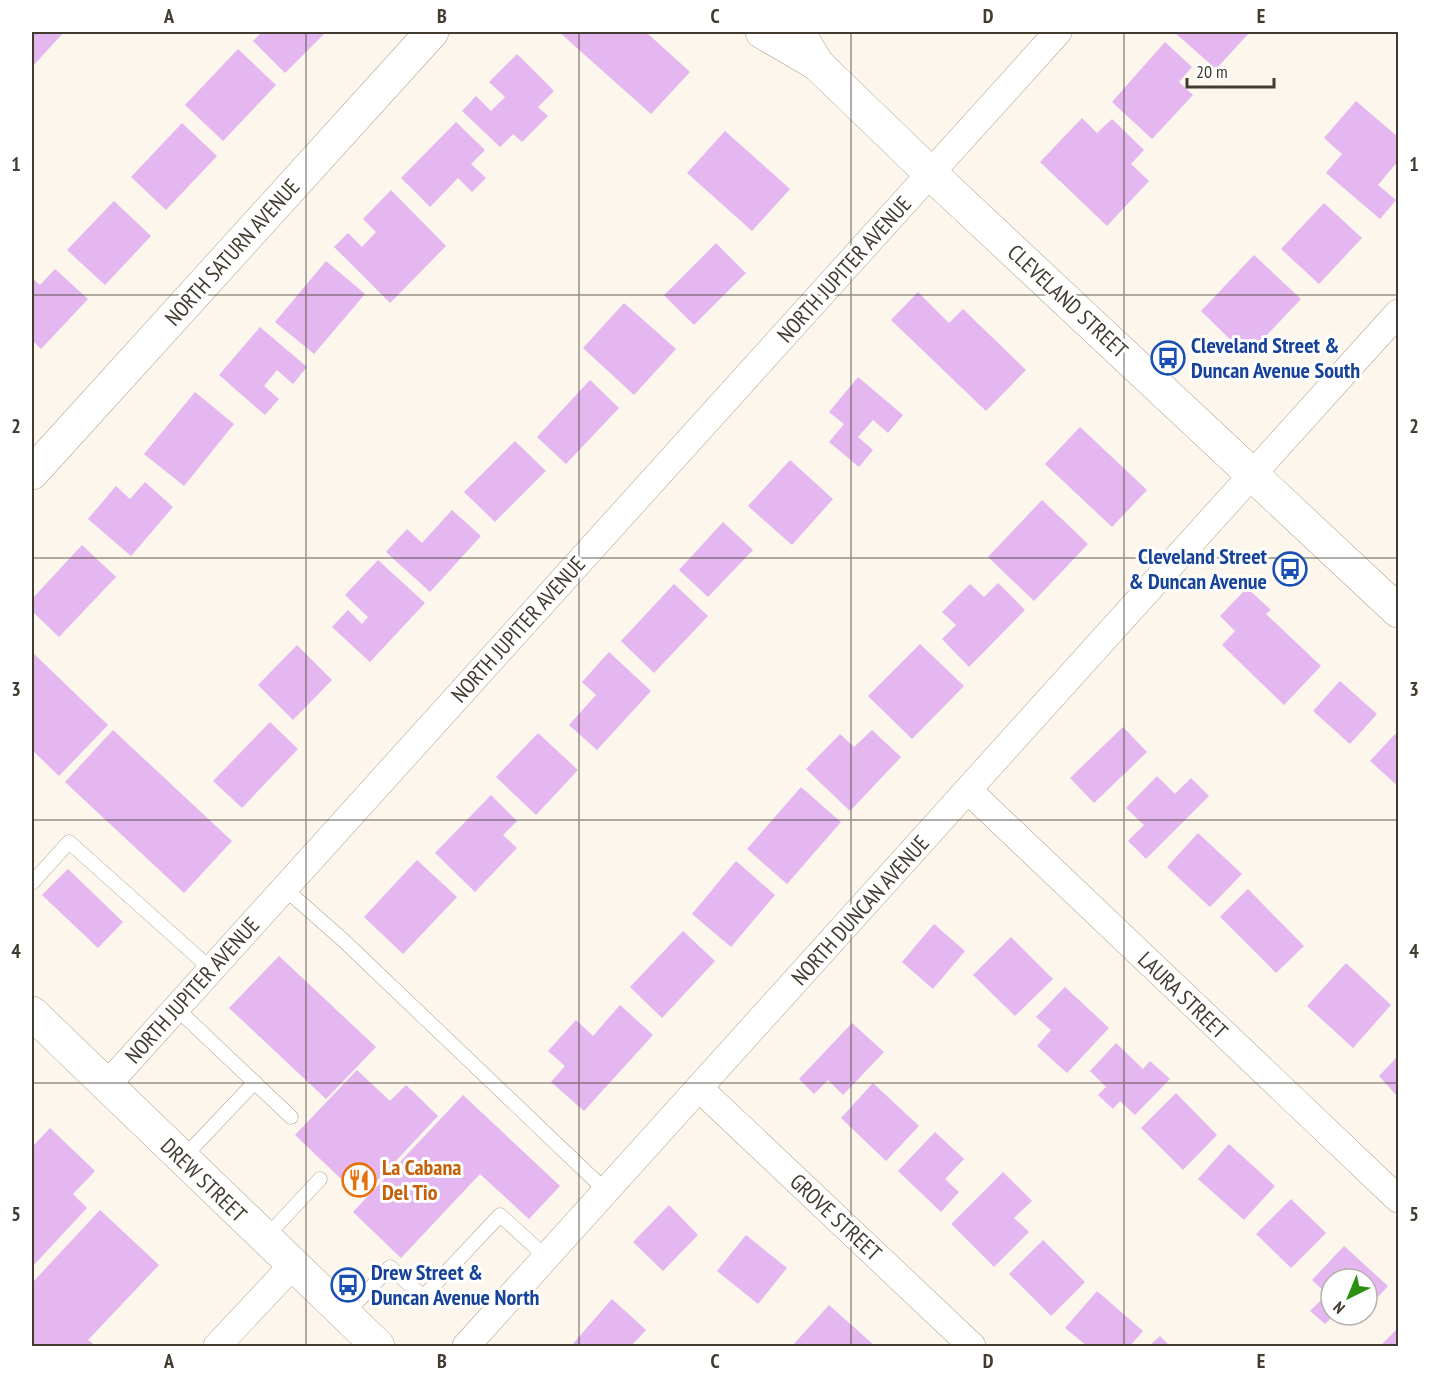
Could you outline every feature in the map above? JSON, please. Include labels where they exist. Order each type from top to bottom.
[{"type":"street","name":"NORTH SATURN AVENUE","points":[[32,473],[432,32]]},
{"type":"street","name":"CLEVELAND STREET","points":[[762,32],[818,65],[930,173],[1398,611]]},
{"type":"street","name":"CLEVELAND STREET","points":[[798,32],[818,65]]},
{"type":"street","name":"NORTH JUPITER AVENUE","points":[[106,1086],[1058,32]]},
{"type":"street","name":"NORTH DUNCAN AVENUE","points":[[466,1347],[1398,313]]},
{"type":"street","name":"LAURA STREET","points":[[968,790],[1398,1199]]},
{"type":"street","name":"DREW STREET","points":[[32,1012],[378,1347]]},
{"type":"street","name":"GROVE STREET","points":[[699,1088],[972,1347]]},
{"type":"street","points":[[217,1347],[292,1266]]},
{"type":"lane","points":[[32,883],[69,842],[211,969]]},
{"type":"lane","points":[[284,888],[343,940],[606,1191]]},
{"type":"lane","points":[[176,1008],[291,1118]]},
{"type":"lane","points":[[182,1159],[255,1083]]},
{"type":"lane","points":[[264,1239],[320,1179]]},
{"type":"lane","points":[[345,1316],[390,1267],[423,1297],[500,1215],[546,1257]]},
{"type":"building","points":[[32,32],[64,32],[32,67]]},
{"type":"building","points":[[262,32],[326,32],[285,73],[253,41]]},
{"type":"building","points":[[559,32],[646,32],[690,72],[651,114]]},
{"type":"building","points":[[1174,32],[1250,32],[1216,69]]},
{"type":"building","points":[[1165,42],[1192,67],[1179,82],[1193,95],[1152,139],[1112,102]]},
{"type":"building","points":[[238,49],[276,85],[223,141],[185,105]]},
{"type":"building","points":[[517,54],[554,91],[538,107],[548,116],[522,142],[513,134],[500,147],[462,111],[476,96],[491,111],[505,97],[489,82]]},
{"type":"building","points":[[1356,101],[1398,137],[1398,161],[1378,185],[1396,200],[1380,219],[1326,173],[1342,154],[1324,138]]},
{"type":"building","points":[[1082,118],[1097,133],[1112,119],[1144,150],[1131,164],[1149,181],[1107,226],[1040,162]]},
{"type":"building","points":[[456,122],[485,150],[471,164],[486,178],[472,192],[458,178],[430,207],[401,178]]},
{"type":"building","points":[[182,123],[217,156],[166,210],[131,177]]},
{"type":"building","points":[[725,131],[790,189],[752,231],[687,173]]},
{"type":"building","points":[[391,190],[446,246],[390,303],[334,247],[348,233],[362,247],[376,232],[363,219]]},
{"type":"building","points":[[114,201],[151,236],[105,285],[67,250]]},
{"type":"building","points":[[1324,203],[1362,238],[1319,284],[1281,249]]},
{"type":"building","points":[[716,243],[746,273],[694,325],[664,295]]},
{"type":"building","points":[[1254,255],[1301,299],[1247,356],[1201,311]]},
{"type":"building","points":[[326,261],[365,294],[314,354],[275,322]]},
{"type":"building","points":[[55,269],[88,299],[41,349],[32,340],[32,278],[40,285]]},
{"type":"building","points":[[918,292],[949,323],[963,309],[1026,370],[986,411],[891,320]]},
{"type":"building","points":[[624,303],[676,349],[634,395],[583,348]]},
{"type":"building","points":[[260,327],[307,367],[293,384],[277,370],[264,386],[279,399],[265,415],[219,375]]},
{"type":"building","points":[[858,377],[903,415],[888,433],[873,420],[858,437],[873,450],[859,467],[829,442],[844,424],[829,412]]},
{"type":"building","points":[[590,380],[619,408],[566,464],[537,437]]},
{"type":"building","points":[[195,392],[234,424],[184,486],[144,454]]},
{"type":"building","points":[[1080,427],[1147,490],[1112,527],[1045,464]]},
{"type":"building","points":[[515,441],[546,471],[495,522],[464,492]]},
{"type":"building","points":[[790,460],[833,499],[792,545],[748,506]]},
{"type":"building","points":[[145,482],[173,507],[131,556],[88,519],[116,486],[130,499]]},
{"type":"building","points":[[1042,500],[1088,544],[1034,601],[988,557]]},
{"type":"building","points":[[452,510],[481,536],[430,592],[386,552],[407,529],[422,543]]},
{"type":"building","points":[[723,522],[753,550],[708,597],[679,570]]},
{"type":"building","points":[[82,545],[116,577],[59,637],[32,611],[32,599]]},
{"type":"building","points":[[378,560],[425,603],[370,662],[332,627],[348,610],[362,624],[368,617],[345,595]]},
{"type":"building","points":[[998,583],[1025,610],[969,667],[942,639],[956,625],[942,612],[970,584],[984,597]]},
{"type":"building","points":[[674,584],[708,616],[654,673],[621,641]]},
{"type":"building","points":[[1247,588],[1271,610],[1266,614],[1321,666],[1284,705],[1222,645],[1235,631],[1220,616]]},
{"type":"building","points":[[920,644],[964,686],[912,739],[868,696]]},
{"type":"building","points":[[297,645],[332,680],[293,720],[258,685]]},
{"type":"building","points":[[32,652],[108,725],[59,776],[32,750]]},
{"type":"building","points":[[609,652],[651,691],[597,750],[569,725],[596,695],[582,682]]},
{"type":"building","points":[[1340,681],[1377,714],[1350,744],[1313,711]]},
{"type":"building","points":[[270,722],[298,749],[242,808],[213,781]]},
{"type":"building","points":[[1123,727],[1147,752],[1094,803],[1070,778]]},
{"type":"building","points":[[113,730],[232,841],[184,893],[65,782]]},
{"type":"building","points":[[872,730],[901,757],[850,811],[806,769],[840,734],[854,747]]},
{"type":"building","points":[[538,733],[578,770],[536,815],[496,777]]},
{"type":"building","points":[[1395,734],[1398,737],[1398,786],[1370,761]]},
{"type":"building","points":[[1157,776],[1175,794],[1191,778],[1209,796],[1146,859],[1128,841],[1144,825],[1126,808]]},
{"type":"building","points":[[801,787],[841,822],[787,884],[747,849]]},
{"type":"building","points":[[491,795],[517,821],[503,835],[517,848],[475,892],[435,853]]},
{"type":"building","points":[[1198,833],[1242,874],[1210,907],[1167,867]]},
{"type":"building","points":[[417,860],[457,897],[403,954],[364,917]]},
{"type":"building","points":[[736,861],[775,895],[731,947],[692,914]]},
{"type":"building","points":[[68,869],[123,922],[98,948],[42,895]]},
{"type":"building","points":[[1248,889],[1304,946],[1276,973],[1220,917]]},
{"type":"building","points":[[934,924],[965,951],[933,989],[902,962]]},
{"type":"building","points":[[683,931],[715,961],[662,1018],[630,987]]},
{"type":"building","points":[[1011,937],[1053,979],[1015,1016],[973,975]]},
{"type":"building","points":[[279,956],[376,1047],[326,1099],[229,1008]]},
{"type":"building","points":[[1346,963],[1391,1005],[1353,1048],[1307,1006]]},
{"type":"building","points":[[1065,987],[1109,1028],[1067,1073],[1037,1046],[1051,1030],[1036,1017]]},
{"type":"building","points":[[620,1005],[653,1035],[584,1111],[551,1082],[565,1066],[548,1051],[576,1020],[593,1036]]},
{"type":"building","points":[[852,1023],[884,1052],[843,1095],[828,1080],[814,1094],[799,1079]]},
{"type":"building","points":[[1116,1043],[1143,1069],[1150,1061],[1170,1079],[1135,1115],[1120,1101],[1113,1109],[1098,1095],[1106,1087],[1090,1071]]},
{"type":"building","points":[[1398,1056],[1398,1097],[1379,1076]]},
{"type":"building","points":[[357,1070],[390,1101],[406,1085],[438,1116],[361,1198],[295,1135]]},
{"type":"building","points":[[873,1083],[919,1126],[886,1161],[841,1118]]},
{"type":"building","points":[[1176,1093],[1217,1135],[1183,1170],[1141,1128]]},
{"type":"building","points":[[463,1095],[560,1186],[529,1219],[480,1174],[401,1258],[353,1212]]},
{"type":"building","points":[[50,1128],[95,1171],[73,1194],[87,1208],[32,1267],[32,1147]]},
{"type":"building","points":[[935,1132],[964,1159],[945,1179],[959,1192],[941,1212],[898,1171]]},
{"type":"building","points":[[1229,1144],[1275,1186],[1244,1220],[1198,1179]]},
{"type":"building","points":[[1003,1172],[1032,1201],[1014,1218],[1029,1232],[994,1267],[951,1224]]},
{"type":"building","points":[[1291,1199],[1326,1233],[1291,1268],[1256,1234]]},
{"type":"building","points":[[669,1205],[698,1235],[663,1271],[633,1242]]},
{"type":"building","points":[[100,1210],[159,1265],[88,1340],[96,1346],[32,1346],[32,1283]]},
{"type":"building","points":[[746,1235],[787,1268],[758,1304],[717,1271]]},
{"type":"building","points":[[1043,1240],[1085,1282],[1051,1316],[1009,1274]]},
{"type":"building","points":[[1344,1246],[1367,1267],[1324,1267]]},
{"type":"building","points":[[1319,1273],[1319,1287],[1312,1280]]},
{"type":"building","points":[[1379,1278],[1388,1286],[1379,1296]]},
{"type":"building","points":[[1097,1291],[1143,1331],[1130,1346],[1087,1346],[1065,1328]]},
{"type":"building","points":[[612,1299],[646,1330],[631,1346],[571,1346]]},
{"type":"building","points":[[1319,1302],[1319,1319],[1310,1311]]},
{"type":"building","points":[[829,1305],[875,1346],[792,1346]]},
{"type":"building","points":[[1398,1328],[1398,1346],[1380,1346]]},
{"type":"building","points":[[1160,1336],[1170,1346],[1149,1346]]},
{"type":"place","name":"Cleveland Street & Duncan Avenue South","points":[[1168,358]]},
{"type":"place","name":"Cleveland Street & Duncan Avenue","points":[[1290,569]]},
{"type":"place","name":"La Cabana Del Tio","points":[[359,1180]]},
{"type":"place","name":"Drew Street & Duncan Avenue North","points":[[348,1285]]}]
